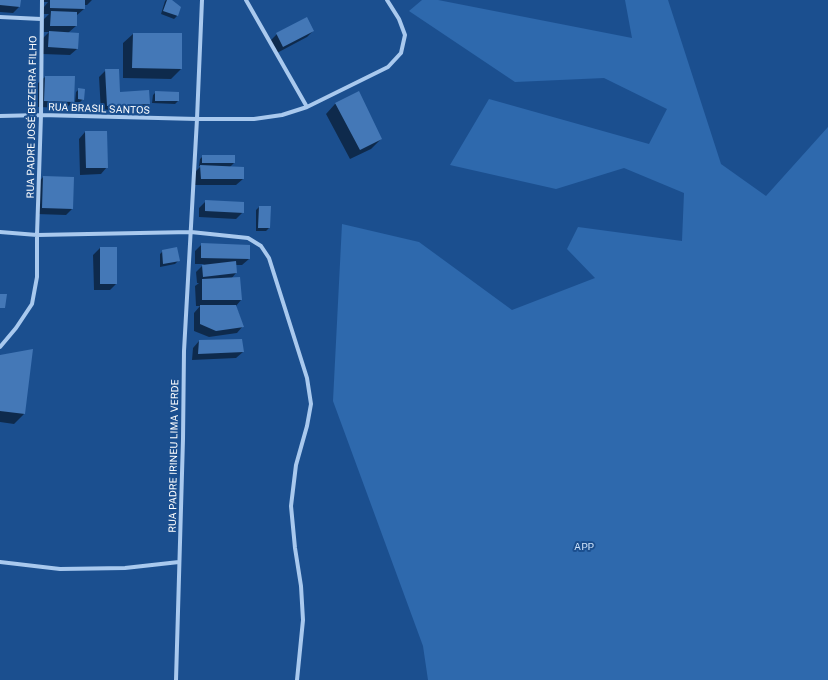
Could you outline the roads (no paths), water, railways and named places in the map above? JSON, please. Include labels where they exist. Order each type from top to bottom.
[{"type":"street","name":"RUA PADRE JOSÉ BEZERRA FILHO","points":[[0,347],[16,328],[32,304],[37,277],[42,0]]},
{"type":"street","name":"RUA PADRE IRINEU LIMA VERDE","points":[[176,680],[184,351],[202,0]]},
{"type":"street","points":[[246,0],[307,107]]},
{"type":"street","name":"RUA BRASIL SANTOS","points":[[0,116],[40,115],[254,119],[282,115],[307,107],[388,67],[401,53],[404,35],[400,19],[387,0]]},
{"type":"street","points":[[0,17],[41,19]]},
{"type":"street","points":[[0,232],[37,235],[191,232],[248,238],[260,246],[269,258],[307,378],[311,404],[307,426],[296,465],[291,506],[295,548],[301,586],[303,620],[297,680]]},
{"type":"street","points":[[0,562],[60,569],[125,568],[179,562]]},
{"type":"park label","name":"APP","points":[[584,547]]}]
